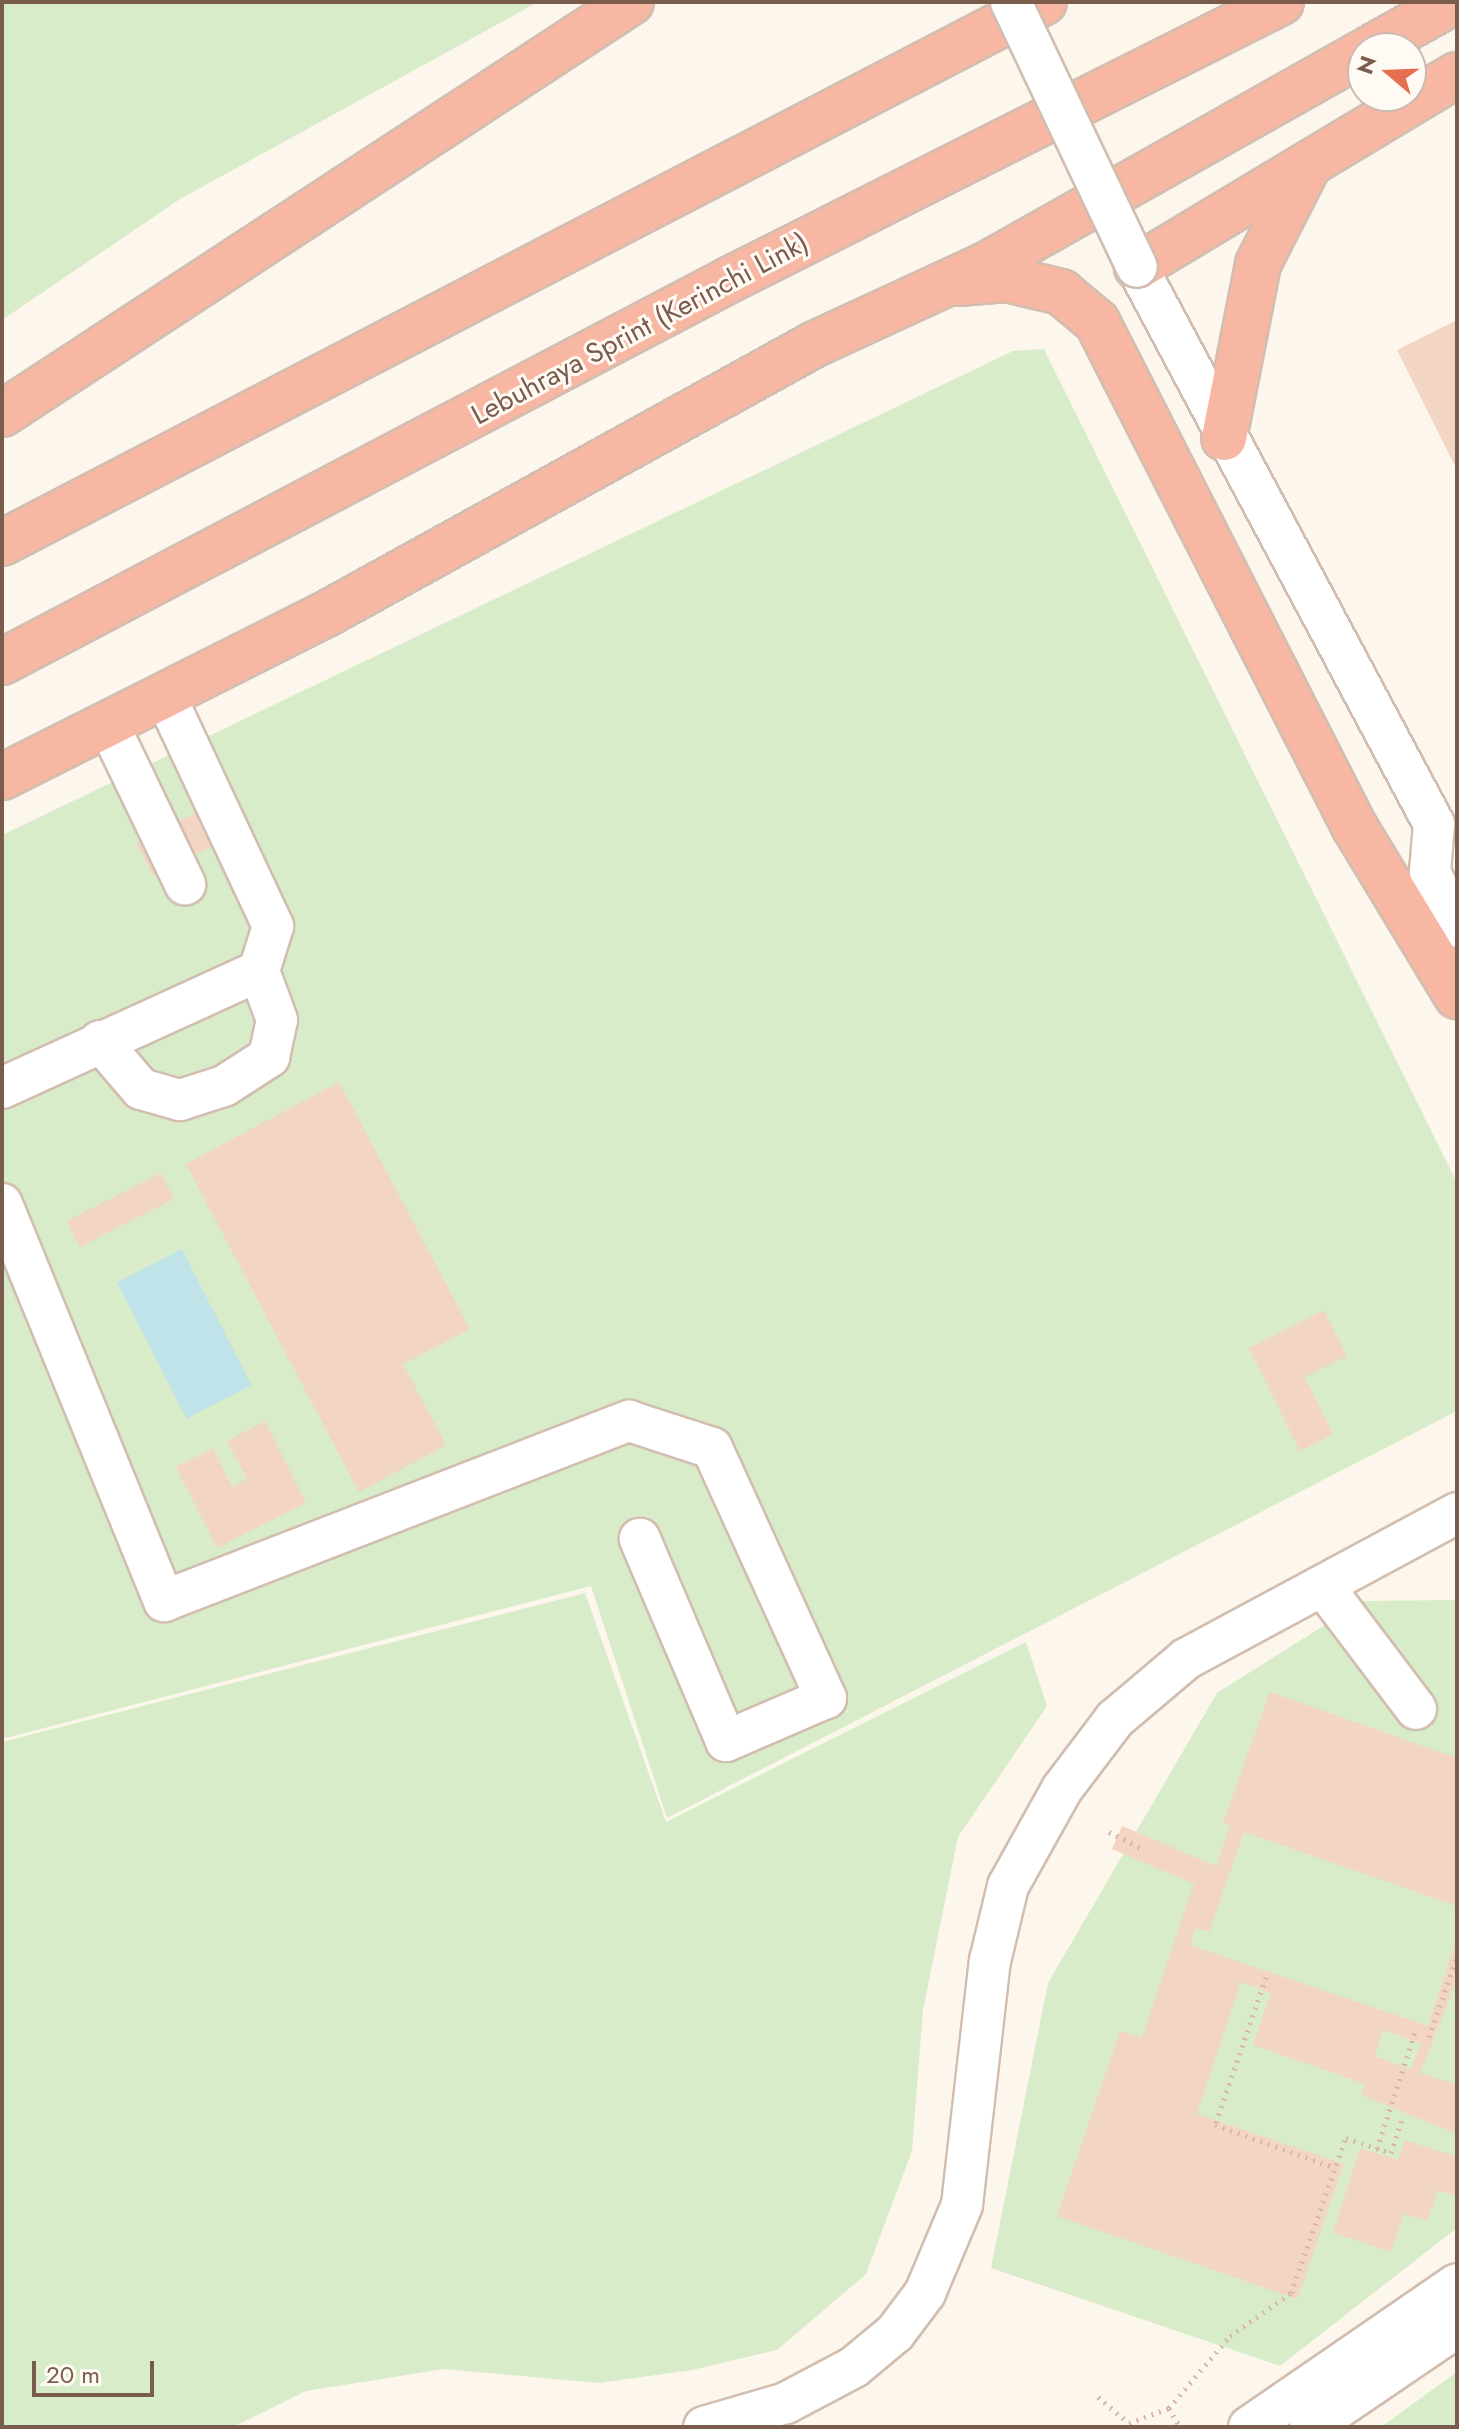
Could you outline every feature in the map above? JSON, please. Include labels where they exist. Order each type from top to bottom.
[{"type":"highway","points":[[2,543],[1044,2]]},
{"type":"highway","name":"Lebuhraya Sprint (Kerinchi Link)","points":[[2,662],[729,280],[1281,2]]},
{"type":"highway","points":[[1400,32],[1453,2]]},
{"type":"highway","points":[[2,414],[246,260],[611,9]]},
{"type":"highway","points":[[2,777],[165,695],[815,344],[944,285],[1347,62]]},
{"type":"highway","points":[[1137,267],[1307,168],[1457,75]]},
{"type":"highway","points":[[1224,438],[1258,264],[1307,168]]},
{"type":"highway","points":[[944,285],[1007,279],[1061,292],[1097,322],[1354,826],[1457,996]]},
{"type":"street","points":[[1011,2],[1137,267],[1224,438],[1445,829],[1430,872],[1457,927]]},
{"type":"street","points":[[100,1041],[141,1089],[180,1100],[224,1086],[269,1057],[277,1020],[259,971],[273,926],[165,695]]},
{"type":"street","points":[[108,724],[185,884]]},
{"type":"street","points":[[2,1088],[259,971]]},
{"type":"street","points":[[2,1204],[164,1601],[629,1421],[712,1448],[826,1698],[726,1741],[640,1539]]},
{"type":"street","points":[[704,2427],[786,2403],[854,2367],[895,2333],[925,2293],[962,2205],[990,1961],[1008,1886],[1062,1789],[1115,1719],[1186,1659],[1457,1513]]},
{"type":"street","points":[[1323,1586],[1416,1709]]},
{"type":"street","points":[[1249,2427],[1457,2284]]},
{"type":"street","points":[[1310,2427],[1457,2327]]},
{"type":"path","points":[[1109,1832],[1145,1850]]},
{"type":"path","points":[[1429,2037],[1457,1956]]},
{"type":"path","points":[[1266,1977],[1215,2125],[1336,2168]]},
{"type":"path","points":[[1377,2149],[1415,2032]]},
{"type":"path","points":[[1098,2397],[1129,2423],[1169,2408],[1230,2336],[1291,2293],[1346,2138],[1391,2153],[1403,2117]]},
{"type":"path","points":[[1169,2408],[1180,2427]]},
{"type":"green space","points":[[2,2],[538,2],[180,199],[2,320]]},
{"type":"green space","points":[[1044,349],[1457,1183],[1457,1411],[667,1818],[591,1586],[2,1739],[2,835],[1013,351]]},
{"type":"green space","points":[[585,1593],[666,1822],[1026,1642],[1047,1706],[958,1837],[923,2010],[912,2151],[866,2274],[777,2350],[692,2370],[599,2383],[444,2369],[306,2391],[233,2427],[2,2427],[2,1742]]},
{"type":"green space","points":[[1457,1600],[1457,2228],[1280,2366],[991,2268],[1048,1983],[1217,1693],[1363,1601]]},
{"type":"green space","points":[[1457,2372],[1457,2427],[1381,2427]]},
{"type":"water","points":[[182,1249],[251,1385],[186,1418],[117,1282]]},
{"type":"building","points":[[1457,320],[1457,470],[1397,350]]},
{"type":"building","points":[[229,796],[246,829],[153,876],[136,843]]},
{"type":"building","points":[[339,1082],[470,1329],[403,1364],[446,1445],[359,1492],[186,1164]]},
{"type":"building","points":[[161,1173],[174,1199],[80,1247],[67,1221]]},
{"type":"building","points":[[1324,1310],[1347,1356],[1305,1377],[1333,1434],[1300,1451],[1249,1348]]},
{"type":"building","points":[[265,1421],[306,1503],[217,1548],[176,1467],[213,1448],[232,1487],[247,1479],[227,1441]]},
{"type":"building","points":[[1270,1692],[1457,1758],[1457,1906],[1244,1832],[1209,1932],[1195,1928],[1190,1945],[1428,2026],[1457,1939],[1457,1979],[1420,2073],[1457,2085],[1457,2134],[1361,2095],[1365,2084],[1253,2045],[1271,1993],[1241,1982],[1197,2114],[1344,2164],[1297,2299],[1057,2216],[1120,2031],[1142,2038],[1194,1884],[1112,1849],[1122,1826],[1216,1866],[1230,1826],[1223,1823]],"holes":[[[1383,2030],[1421,2043],[1411,2070],[1375,2056]]]},
{"type":"building","points":[[1405,2140],[1457,2157],[1457,2196],[1438,2190],[1427,2221],[1404,2214],[1391,2252],[1333,2233],[1360,2148],[1398,2160]]}]
